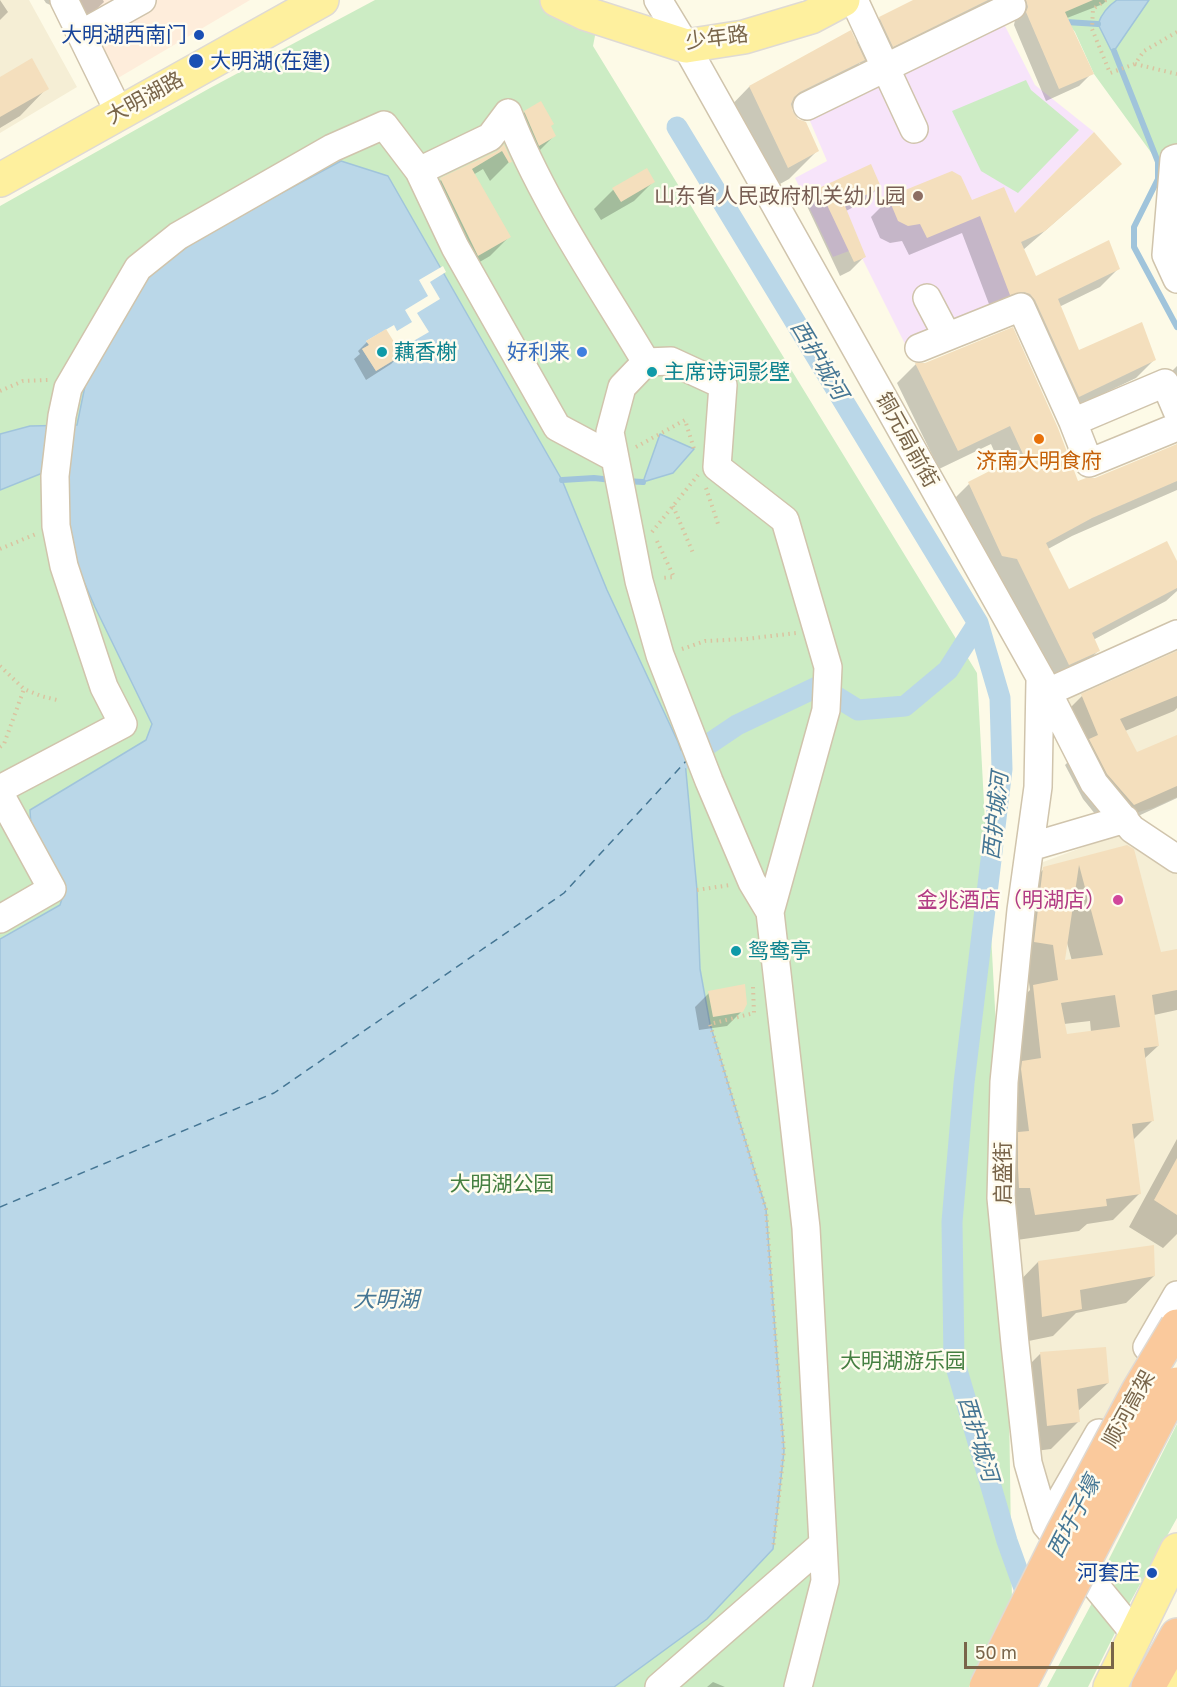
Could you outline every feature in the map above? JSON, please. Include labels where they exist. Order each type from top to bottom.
[{"type":"highway","name":"顺河高架","points":[[986,1687],[1062,1534],[1138,1391],[1177,1326]]},
{"type":"highway","name":"顺河高架","points":[[1019,1687],[1177,1384]]},
{"type":"highway","points":[[1148,1687],[1177,1635]]},
{"type":"main road","name":"大明湖路","points":[[0,162],[283,0]]},
{"type":"main road","name":"大明湖路","points":[[0,180],[322,0]]},
{"type":"main road","name":"少年路","points":[[557,0],[584,13],[686,46],[744,37],[811,17],[843,0]]},
{"type":"main road","points":[[1110,1687],[1177,1550]]},
{"type":"main road","points":[[1168,1687],[1177,1671]]},
{"type":"street","points":[[64,0],[112,98]]},
{"type":"street","points":[[81,34],[142,0]]},
{"type":"street","name":"铜元局前街","points":[[658,0],[1044,684],[1094,783],[1132,829],[1177,859]]},
{"type":"street","points":[[854,0],[914,129]]},
{"type":"street","points":[[807,106],[1012,6]]},
{"type":"street","points":[[419,171],[490,137],[508,113],[519,142],[560,218],[646,362]]},
{"type":"street","points":[[0,789],[123,724],[104,687],[64,566],[56,526],[56,476],[62,416],[68,388],[138,268],[178,236],[332,148],[384,125],[419,171],[455,247],[556,427],[616,462]]},
{"type":"street","points":[[1177,158],[1174,159],[1166,255],[1177,279]]},
{"type":"street","points":[[927,298],[947,336]]},
{"type":"street","points":[[919,348],[1021,307],[1089,463],[1177,427]]},
{"type":"street","points":[[770,912],[752,882],[709,781],[660,656],[639,581],[610,432],[622,387],[646,362],[670,361],[723,385],[717,467],[785,520],[828,667],[826,710],[770,912],[806,1228],[825,1581],[798,1687]]},
{"type":"street","points":[[1073,422],[1166,383],[1177,411]]},
{"type":"street","points":[[1044,684],[1177,634]]},
{"type":"street","name":"启盛街","points":[[1044,684],[1038,787],[1022,910],[1004,1082],[1001,1198],[1028,1463],[1046,1525],[1135,1634]]},
{"type":"street","points":[[0,794],[52,889],[0,919]]},
{"type":"street","points":[[1030,847],[1125,819]]},
{"type":"street","points":[[1046,1525],[1177,1295]]},
{"type":"street","points":[[659,1687],[823,1544]]},
{"type":"path","points":[[1106,0],[1093,9],[1092,28],[1110,73],[1135,64],[1177,74]]},
{"type":"path","points":[[1135,64],[1144,51],[1177,32]]},
{"type":"path","points":[[0,391],[23,381],[73,379]]},
{"type":"path","points":[[616,462],[685,420],[694,449]]},
{"type":"path","points":[[652,532],[701,471],[717,524]]},
{"type":"path","points":[[673,506],[693,553]]},
{"type":"path","points":[[0,549],[56,526]]},
{"type":"path","points":[[660,656],[705,641],[818,631]]},
{"type":"path","points":[[0,666],[24,690],[57,700]]},
{"type":"path","points":[[0,747],[4,744],[24,690]]},
{"type":"path","points":[[697,890],[752,882]]},
{"type":"path","points":[[753,978],[754,1013],[710,1024],[766,1209],[784,1451],[773,1549]]},
{"type":"shaded area","points":[[0,0],[29,0],[77,87],[0,133]]},
{"type":"shaded area","points":[[71,0],[250,0],[113,81]]},
{"type":"shaded area","name":"山东省人民政府机关幼儿园","points":[[1003,22],[1035,85],[1094,132],[1015,213],[985,227],[1012,299],[909,352],[857,248],[833,257],[795,178],[827,161],[807,114]]},
{"type":"shaded area","points":[[1177,631],[1177,797],[1153,808],[1131,814],[1100,779],[1058,680]]},
{"type":"shaded area","points":[[1132,829],[1177,859],[1177,1293],[1046,1525],[1006,1213],[1027,868]]},
{"type":"green space","name":"大明湖","points":[[375,0],[602,0],[593,46],[977,673],[1006,1213],[1012,1602],[969,1687],[0,1687],[0,206],[210,88]]},
{"type":"green space","points":[[1049,0],[1177,0],[1177,153],[1158,162],[1094,74],[1075,32]]},
{"type":"green space","points":[[1026,80],[1031,90],[1079,130],[1018,193],[981,171],[952,111]]},
{"type":"green space","points":[[1177,1424],[1177,1518],[1128,1606],[1104,1569]]},
{"type":"green space","points":[[1092,1603],[1115,1633],[1088,1687],[1047,1687]]},
{"type":"water","points":[[1117,0],[1149,0],[1114,51],[1111,50],[1098,24],[1101,16]]},
{"type":"water","name":"大明湖","points":[[341,161],[388,176],[562,480],[607,590],[685,761],[697,890],[700,969],[710,1024],[766,1209],[784,1451],[773,1549],[707,1619],[614,1687],[0,1687],[0,939],[60,905],[65,889],[31,826],[30,810],[146,740],[152,724],[95,607],[60,517],[65,464],[0,490],[0,434],[30,426],[77,425],[86,381],[147,276],[205,234]]},
{"type":"water","points":[[660,434],[694,449],[673,473],[643,482]]},
{"type":"pier","points":[[443,266],[446,272],[430,282],[440,299],[417,313],[429,332],[403,347],[406,353],[376,371],[362,349],[369,345],[366,341],[394,325],[397,331],[412,322],[405,310],[428,296],[419,280]]},
{"type":"building","points":[[913,0],[988,0],[893,47],[879,17]]},
{"type":"building","points":[[1026,0],[1093,0],[1065,12],[1094,74],[1059,89],[1026,12],[1028,7]]},
{"type":"building","points":[[851,30],[865,60],[794,97],[791,104],[793,112],[798,119],[806,122],[819,151],[788,168],[749,86]]},
{"type":"building","points":[[32,58],[49,89],[0,117],[0,77]]},
{"type":"building","points":[[541,101],[554,124],[551,126],[556,136],[539,146],[524,111]]},
{"type":"building","points":[[1094,132],[1122,164],[1045,231],[1021,242],[1036,276],[1109,240],[1120,269],[1058,299],[1079,350],[1142,322],[1156,360],[1079,397],[1035,300],[1030,294],[1024,292],[1010,295],[980,216],[927,238],[920,224],[908,226],[898,221],[888,197],[952,171],[961,176],[972,200],[1004,187],[1015,213]]},
{"type":"building","points":[[504,144],[512,162],[509,163],[502,151],[472,169],[511,237],[478,256],[440,178],[497,151]]},
{"type":"building","points":[[871,164],[881,187],[845,206],[866,257],[854,262],[819,188]]},
{"type":"building","points":[[647,168],[655,182],[621,202],[612,188]]},
{"type":"building","name":"济南大明食府","points":[[1013,327],[1058,428],[1078,481],[1095,478],[1177,444],[1177,481],[1092,518],[1046,543],[1069,589],[1167,541],[1177,561],[1177,588],[1092,633],[1100,651],[1069,665],[1017,559],[1002,556],[968,482],[1023,454],[1010,426],[958,451],[915,363],[925,363]]},
{"type":"building","name":"藕香榭","points":[[386,329],[402,355],[376,371],[362,349],[369,345],[366,341]]},
{"type":"building","points":[[1177,651],[1177,696],[1120,719],[1137,752],[1177,735],[1177,786],[1134,805],[1107,774],[1089,739],[1098,735],[1081,694]]},
{"type":"building","points":[[1127,845],[1134,849],[1161,952],[1177,949],[1177,990],[1152,995],[1159,1046],[1144,1048],[1154,1121],[1132,1124],[1141,1194],[1106,1199],[1107,1206],[1035,1215],[1030,1188],[1019,1188],[1018,1132],[1029,1131],[1022,1061],[1041,1058],[1033,985],[1058,980],[1053,945],[1034,942],[1043,867]],"holes":[[[1079,865],[1103,955],[1065,960]],[[1115,995],[1120,1027],[1067,1034],[1061,1003]]]},
{"type":"building","points":[[745,984],[747,1004],[743,1012],[713,1017],[708,991]]},
{"type":"building","points":[[1177,1158],[1177,1215],[1154,1200]]},
{"type":"building","points":[[1154,1245],[1155,1276],[1080,1290],[1082,1309],[1042,1317],[1038,1261]]},
{"type":"building","points":[[1106,1347],[1109,1383],[1077,1389],[1080,1422],[1047,1426],[1040,1352]]},
{"type":"waterway","points":[[1064,19],[1066,22],[1098,24]]},
{"type":"waterway","points":[[1114,51],[1158,162],[1158,179],[1134,227],[1134,247],[1177,327]]},
{"type":"waterway","name":"西护城河","points":[[677,127],[978,623],[1000,698],[1002,769],[964,1083],[952,1222],[954,1360],[1007,1541],[1030,1605]]},
{"type":"waterway","points":[[562,480],[594,478],[612,480]]},
{"type":"waterway","points":[[625,481],[643,482]]},
{"type":"waterway","points":[[688,758],[737,725],[819,686],[858,710],[905,706],[948,670],[978,623]]},
{"type":"ferry route","points":[[0,1207],[274,1093],[564,893],[688,759]]},
{"type":"place","name":"大明湖西南门","points":[[199,35]]},
{"type":"place","name":"大明湖(在建)","points":[[196,61]]},
{"type":"place","name":"山东省人民政府机关幼儿园","points":[[918,196]]},
{"type":"place","name":"藕香榭","points":[[382,352]]},
{"type":"place","name":"好利来","points":[[582,352]]},
{"type":"place","name":"主席诗词影壁","points":[[652,372]]},
{"type":"place","name":"济南大明食府","points":[[1039,439]]},
{"type":"place","name":"金兆酒店（明湖店）","points":[[1118,900]]},
{"type":"place","name":"鸳鸯亭","points":[[736,951]]},
{"type":"place","name":"河套庄","points":[[1152,1573]]},
{"type":"park label","name":"大明湖公园","points":[[502,1184]]},
{"type":"park label","name":"大明湖游乐园","points":[[903,1361]]},
{"type":"water label","name":"西圩子壕","points":[[1074,1517]]}]
